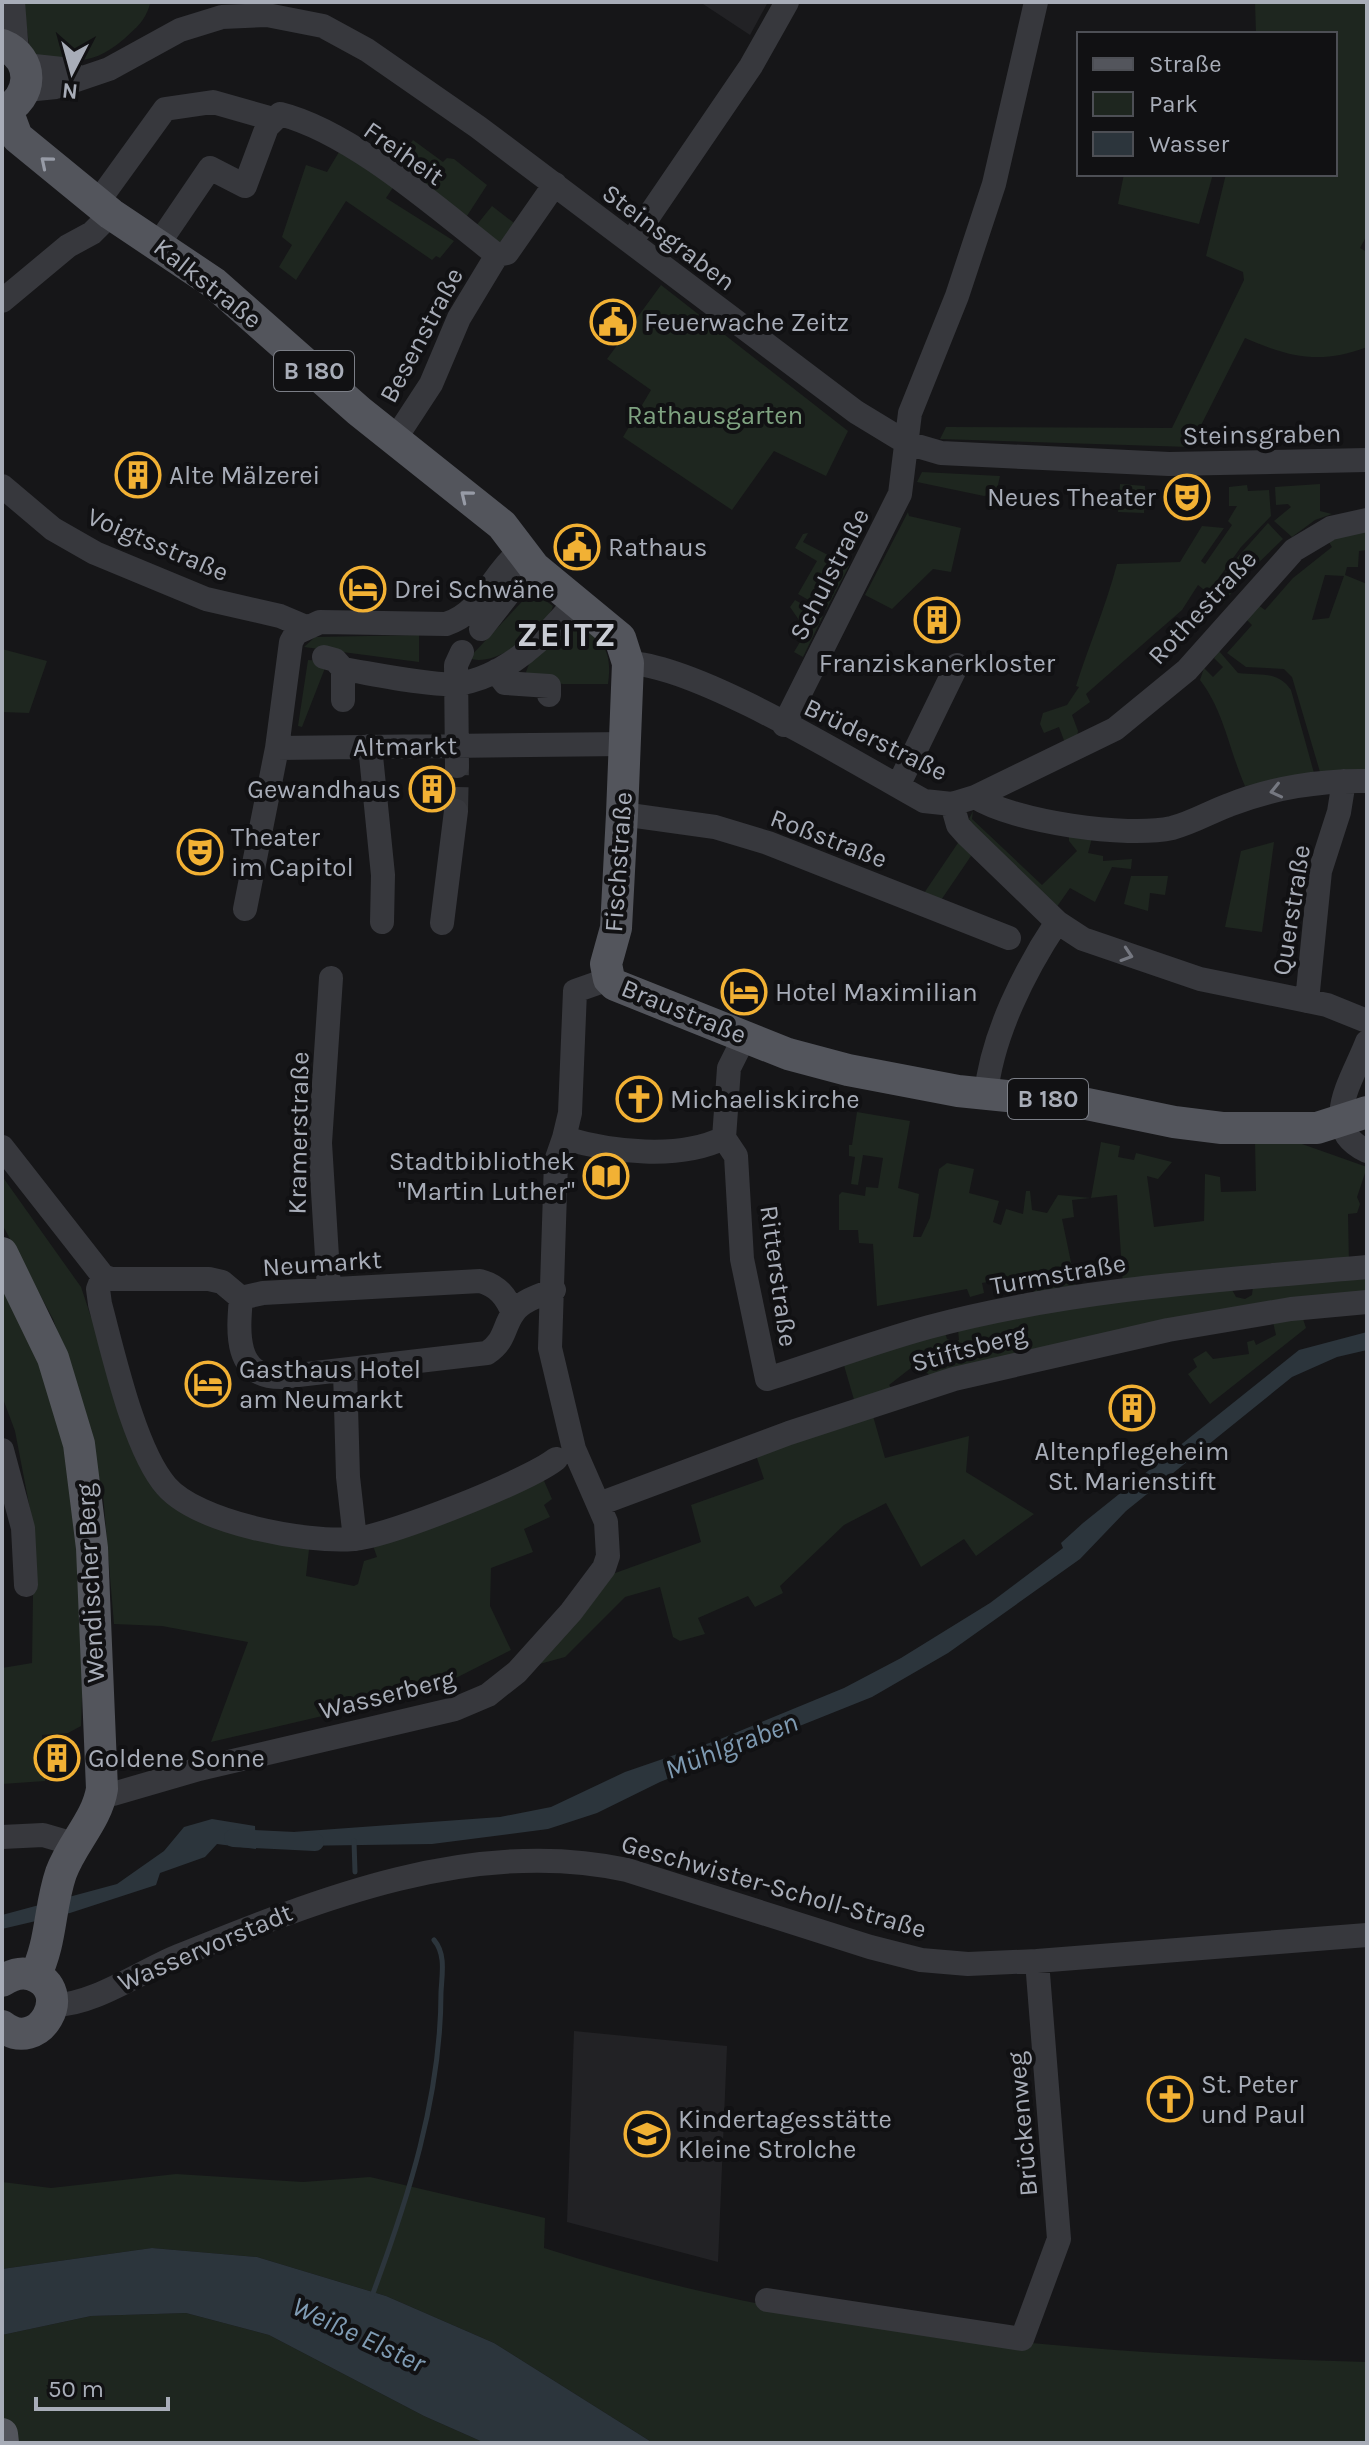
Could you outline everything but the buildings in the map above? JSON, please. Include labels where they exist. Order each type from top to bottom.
[{"type":"main road","name":"Kalkstraße","points":[[13,79],[17,137],[104,209],[159,243],[214,283],[395,439],[502,525],[526,558]]},
{"type":"main road","name":"B 180","points":[[526,558],[609,626],[627,658]]},
{"type":"main road","points":[[625,744],[627,658]]},
{"type":"main road","name":"Fischstraße","points":[[587,980],[606,964],[616,928],[625,744]]},
{"type":"main road","name":"Braustraße","points":[[587,980],[622,989],[752,1039]]},
{"type":"main road","name":"B 180","points":[[752,1039],[848,1070],[986,1094],[1087,1104],[1174,1122],[1222,1128],[1304,1129],[1353,1117]]},
{"type":"main road","name":"Wendischer Berg","points":[[2,1253],[28,1300],[53,1358],[83,1469],[92,1548],[101,1794],[93,1816],[74,1844],[46,1952],[35,1976]]},
{"type":"main road","points":[[2,1981],[15,1974],[35,1976],[47,1986],[53,2005],[51,2016],[40,2029],[23,2034],[4,2032]]},
{"type":"main road","points":[[2,2434],[3,2443]]},
{"type":"street","points":[[13,2],[13,79]]},
{"type":"street","points":[[631,242],[756,57],[787,2]]},
{"type":"street","name":"Schulstraße","points":[[784,725],[900,494],[910,413],[957,296],[994,184],[1036,2]]},
{"type":"street","name":"Steinsgraben","points":[[13,79],[56,87],[109,69],[193,25],[222,17],[267,15],[299,19],[340,33],[555,184],[864,418],[907,443],[941,453],[1169,464],[1367,460]]},
{"type":"street","name":"Freiheit","points":[[2,301],[68,246],[92,233],[165,109],[213,102],[273,119],[280,114],[290,117],[374,162],[497,255]]},
{"type":"street","points":[[159,243],[210,168],[245,186],[273,119]]},
{"type":"street","name":"Besenstraße","points":[[395,439],[431,384],[459,318],[497,255],[507,253],[555,184]]},
{"type":"street","name":"Voigtsstraße","points":[[2,486],[53,529],[95,553],[206,599],[280,616],[306,627]]},
{"type":"street","name":"Rothestraße","points":[[963,801],[1115,729],[1187,670],[1294,550],[1331,528],[1367,520]]},
{"type":"street","points":[[457,756],[456,665],[472,633],[526,558]]},
{"type":"street","points":[[502,684],[530,647],[576,600]]},
{"type":"street","points":[[245,909],[277,748],[291,642],[306,627],[320,622],[446,624],[472,633]]},
{"type":"street","name":"Brüderstraße","points":[[627,658],[709,688],[924,801],[963,801],[958,825],[1057,922],[1094,943],[1232,988],[1307,1001],[1367,1021]]},
{"type":"street","points":[[343,700],[333,663],[387,687],[457,684],[549,686],[549,695]]},
{"type":"street","points":[[898,786],[957,665]]},
{"type":"street","name":"Altmarkt","points":[[277,748],[370,746],[457,756],[625,744]]},
{"type":"street","points":[[370,746],[383,875],[382,922]]},
{"type":"street","points":[[963,801],[1012,815],[1087,826],[1161,830],[1248,798],[1295,787],[1355,781]]},
{"type":"street","name":"Querstraße","points":[[1307,1001],[1320,871],[1339,812],[1355,781]]},
{"type":"street","points":[[442,923],[456,811]]},
{"type":"street","name":"Roßstraße","points":[[622,814],[715,827],[768,843],[1009,938]]},
{"type":"street","points":[[986,1094],[1005,1026],[1038,950],[1057,922]]},
{"type":"street","name":"Kramerstraße","points":[[329,1289],[320,1143],[331,978]]},
{"type":"street","points":[[103,1276],[98,1289],[100,1304],[143,1444],[163,1483],[181,1502],[249,1527],[326,1539],[355,1539],[426,1517],[513,1481],[565,1454],[550,1348],[556,1161],[570,1113],[572,1001],[575,991],[587,980]]},
{"type":"street","points":[[564,1138],[595,1145],[681,1151],[705,1147],[724,1138],[729,1068],[752,1039]]},
{"type":"street","points":[[1367,1042],[1342,1103],[1353,1117],[1345,1137],[1367,1151]]},
{"type":"street","name":"Ritterstraße","points":[[724,1138],[736,1156],[742,1259],[767,1379]]},
{"type":"street","points":[[2,1147],[103,1276],[111,1279],[209,1279],[252,1296]]},
{"type":"street","name":"Turmstraße","points":[[767,1379],[929,1327],[1060,1299],[1203,1281],[1367,1267]]},
{"type":"street","name":"Neumarkt","points":[[484,1282],[507,1298],[513,1313],[499,1345],[487,1353],[281,1377],[259,1372],[243,1357],[238,1343],[252,1296],[329,1289],[484,1282]]},
{"type":"street","points":[[513,1313],[528,1301],[554,1290]]},
{"type":"street","name":"Stiftsberg","points":[[599,1504],[789,1433],[954,1379],[1168,1330],[1291,1309],[1367,1302]]},
{"type":"street","points":[[345,1371],[348,1477],[355,1539]]},
{"type":"street","points":[[2,1450],[23,1528],[26,1585]]},
{"type":"street","name":"Wasserberg","points":[[101,1794],[113,1794],[199,1769],[455,1709],[488,1695],[526,1662],[571,1612],[604,1568],[610,1537],[599,1504],[565,1454]]},
{"type":"street","points":[[2,1837],[43,1835],[74,1844]]},
{"type":"street","name":"Geschwister-Scholl-Straße","points":[[358,1889],[480,1865],[550,1861],[599,1864],[921,1960],[968,1964],[1367,1935]]},
{"type":"street","name":"Wasservorstadt","points":[[53,2005],[84,2000],[144,1970],[271,1918],[358,1889]]},
{"type":"street","name":"Brückenweg","points":[[767,2300],[1022,2339],[1059,2239],[1037,1961]]},
{"type":"shaded area","points":[[700,2],[768,2],[750,35]]},
{"type":"shaded area","name":"Kindertagesstätte Kleine Strolche","points":[[574,2031],[727,2046],[718,2262],[567,2222]]},
{"type":"green space","points":[[23,2],[150,4],[140,23],[113,48],[92,58],[72,61],[35,54],[29,44]]},
{"type":"green space","points":[[1255,2],[1367,2],[1367,235],[1360,248],[1367,252],[1367,347],[1334,356],[1305,356],[1276,350],[1245,338],[1190,447],[940,439],[946,427],[1172,428],[1244,280],[1243,272],[1206,256],[1226,176],[1337,176],[1337,32],[1256,32]]},
{"type":"green space","points":[[413,140],[443,162],[447,158],[454,159],[487,185],[465,219],[393,166]]},
{"type":"green space","points":[[339,152],[394,186],[386,198],[454,241],[440,258],[436,256],[432,260],[346,201],[296,280],[279,267],[292,245],[282,237],[306,165],[327,172]]},
{"type":"green space","points":[[1124,176],[1212,176],[1199,224],[1118,204]]},
{"type":"green space","points":[[492,206],[514,223],[499,244],[475,227]]},
{"type":"green space","name":"Rathausgarten","points":[[661,285],[848,431],[826,476],[774,451],[732,510],[623,437],[651,390],[607,359]]},
{"type":"green space","points":[[922,472],[1000,476],[996,494],[984,496],[917,482]]},
{"type":"green space","points":[[1120,484],[1145,486],[1144,513],[1118,512]]},
{"type":"green space","points":[[1320,484],[1320,511],[1332,514],[1315,520],[1292,537],[1274,521],[1291,507],[1288,504],[1276,505],[1275,487]]},
{"type":"green space","points":[[1247,485],[1248,491],[1269,490],[1271,516],[1241,547],[1208,593],[1198,585],[1182,610],[1086,694],[1090,702],[1072,715],[1078,731],[1077,738],[1065,743],[1059,727],[1044,733],[1040,724],[1043,713],[1067,705],[1079,687],[1076,686],[1117,564],[1180,562],[1202,526],[1224,528],[1201,561],[1205,564],[1232,525],[1228,521],[1237,506],[1229,506],[1229,487]]},
{"type":"green space","points":[[908,512],[909,516],[961,528],[951,572],[933,569],[892,609],[865,595]]},
{"type":"green space","points":[[1268,523],[1283,539],[1252,569],[1235,560]]},
{"type":"green space","points":[[1367,529],[1367,550],[1359,551],[1358,567],[1347,567],[1345,575],[1367,584],[1367,772],[1320,772],[1292,677],[1284,669],[1246,667],[1227,653],[1252,625],[1243,616],[1254,602],[1265,610],[1293,578],[1332,547],[1325,536]],"holes":[[[1325,575],[1344,576],[1329,618],[1312,620]]]},
{"type":"green space","points":[[808,533],[803,542],[849,566],[826,610],[798,594],[817,561],[795,548],[803,534]]},
{"type":"green space","points":[[1232,563],[1245,575],[1223,604],[1209,594]]},
{"type":"green space","points":[[532,591],[553,606],[540,626],[504,653],[479,660],[469,658]]},
{"type":"green space","points":[[795,600],[823,616],[803,657],[794,652],[800,642],[792,637],[801,623],[790,607]]},
{"type":"green space","points":[[575,621],[604,646],[609,662],[608,684],[563,684],[530,678],[526,672],[529,664],[562,627]]},
{"type":"green space","points":[[419,635],[419,662],[304,647],[315,637]]},
{"type":"green space","points":[[2,649],[47,661],[29,713],[2,712]]},
{"type":"green space","points":[[1219,651],[1238,673],[1274,677],[1291,690],[1314,773],[1245,786],[1221,718],[1200,680],[1204,668],[1213,677],[1223,667],[1214,658]]},
{"type":"green space","points":[[308,660],[323,661],[325,668],[302,727],[298,726]]},
{"type":"green space","points":[[973,811],[972,819],[1042,885],[1077,851],[1069,836],[1093,834],[1088,853],[1103,856],[1103,861],[1132,859],[1131,869],[1112,867],[1095,902],[1070,888],[1056,908],[973,825],[969,819]]},
{"type":"green space","points":[[960,840],[971,856],[937,906],[920,899]]},
{"type":"green space","points":[[1274,842],[1262,932],[1225,927],[1241,851]]},
{"type":"green space","points":[[1131,876],[1168,876],[1165,895],[1150,893],[1148,911],[1124,904]]},
{"type":"green space","points":[[857,1112],[910,1121],[898,1188],[919,1194],[913,1237],[921,1237],[930,1218],[939,1169],[947,1163],[974,1169],[969,1193],[999,1201],[993,1222],[1001,1225],[1006,1209],[1023,1214],[1026,1191],[1030,1191],[1032,1210],[1047,1213],[1058,1195],[1090,1198],[1072,1200],[1074,1217],[1062,1219],[1077,1291],[1037,1299],[1031,1288],[1014,1292],[1010,1278],[982,1283],[984,1293],[970,1297],[967,1289],[877,1306],[873,1244],[859,1243],[858,1230],[839,1230],[839,1195],[842,1192],[865,1196],[866,1187],[878,1188],[883,1158],[863,1155],[858,1185],[851,1184],[855,1157],[849,1156],[849,1145],[852,1145]]},
{"type":"green space","points":[[1255,1141],[1302,1144],[1367,1167],[1357,1197],[1360,1204],[1357,1213],[1348,1214],[1349,1265],[1123,1285],[1117,1195],[1091,1198],[1101,1142],[1120,1146],[1118,1157],[1134,1160],[1136,1153],[1172,1162],[1158,1179],[1147,1176],[1154,1227],[1204,1221],[1205,1174],[1220,1177],[1221,1192],[1256,1191]]},
{"type":"green space","points":[[2,1176],[81,1287],[91,1317],[97,1316],[153,1480],[310,1541],[306,1576],[354,1586],[358,1584],[364,1561],[377,1557],[371,1540],[541,1474],[552,1499],[544,1505],[550,1517],[524,1529],[533,1552],[491,1568],[490,1606],[511,1650],[450,1681],[408,1696],[211,1742],[248,1642],[162,1626],[114,1624],[103,1494],[81,1401],[53,1319],[2,1224]]},
{"type":"green space","points":[[2,1271],[26,1323],[71,1463],[84,1641],[81,1726],[68,1733],[42,1735],[45,1781],[2,1784],[2,1668],[32,1663],[34,1530],[15,1431],[2,1396]]},
{"type":"green space","points":[[1367,1274],[1367,1299],[933,1378],[916,1364],[889,1385],[894,1391],[855,1403],[843,1362],[945,1332],[947,1339],[955,1342],[959,1340],[958,1329],[1034,1310],[1230,1286],[1236,1297],[1245,1299],[1252,1295],[1253,1285]]},
{"type":"green space","points":[[1303,1319],[1306,1328],[1210,1404],[1188,1374],[1197,1367],[1193,1359],[1206,1351],[1213,1359],[1249,1354],[1247,1342],[1254,1340],[1256,1345],[1276,1335],[1273,1322]]},
{"type":"green space","points":[[873,1416],[885,1458],[969,1436],[966,1472],[1034,1514],[976,1556],[964,1539],[921,1567],[886,1503],[844,1525],[780,1586],[783,1593],[755,1607],[748,1596],[698,1618],[705,1634],[680,1641],[673,1637],[660,1587],[625,1597],[565,1657],[532,1666],[607,1576],[701,1542],[691,1505],[764,1479],[756,1455]]},
{"type":"green space","points":[[176,2174],[303,2182],[370,2177],[545,2218],[544,2248],[644,2277],[745,2301],[848,2320],[1055,2345],[1367,2362],[1367,2443],[653,2443],[494,2343],[386,2296],[257,2257],[152,2248],[2,2269],[2,2182],[51,2188]]},
{"type":"green space","points":[[186,2313],[269,2335],[424,2416],[485,2443],[2,2443],[2,2335],[91,2316]]},
{"type":"water","points":[[1367,1332],[1367,1350],[1337,1357],[1292,1377],[1126,1511],[1080,1559],[948,1653],[872,1697],[660,1782],[597,1813],[548,1829],[432,1844],[293,1846],[293,1832],[500,1817],[551,1807],[625,1772],[718,1740],[844,1688],[901,1658],[990,1603],[1063,1548],[1061,1543],[1083,1523],[1299,1350]]},
{"type":"water","points":[[212,1819],[255,1826],[256,1849],[217,1844],[205,1857],[160,1873],[156,1885],[70,1913],[2,1929],[2,1915],[117,1884],[164,1851],[184,1827]]},
{"type":"water","name":"Weiße Elster","points":[[152,2248],[257,2257],[386,2296],[494,2343],[653,2443],[485,2443],[424,2416],[269,2335],[186,2313],[91,2316],[2,2335],[2,2269]]},
{"type":"waterway","name":"Mühlgraben","points":[[233,1838],[315,1842]]},
{"type":"waterway","points":[[354,1841],[355,1872]]},
{"type":"waterway","points":[[372,2296],[410,2185],[429,2109],[440,2031],[442,1971],[442,1958],[434,1940]]},
{"type":"tunnel","points":[[456,811],[457,766]]},
{"type":"place","name":"Feuerwache Zeitz","points":[[613,322]]},
{"type":"place","name":"Alte Mälzerei","points":[[138,475]]},
{"type":"place","name":"Neues Theater","points":[[1187,497]]},
{"type":"place","name":"Rathaus","points":[[577,547]]},
{"type":"place","name":"Drei Schwäne","points":[[363,589]]},
{"type":"place","name":"Franziskanerkloster","points":[[937,620]]},
{"type":"place","name":"Gewandhaus","points":[[432,789]]},
{"type":"place","name":"Theater im Capitol","points":[[200,852]]},
{"type":"place","name":"Hotel Maximilian","points":[[744,992]]},
{"type":"place","name":"Michaeliskirche","points":[[639,1099]]},
{"type":"place","name":"Stadtbibliothek \"Martin Luther\"","points":[[606,1176]]},
{"type":"place","name":"Gasthaus Hotel am Neumarkt","points":[[208,1384]]},
{"type":"place","name":"Altenpflegeheim St. Marienstift","points":[[1132,1408]]},
{"type":"place","name":"Goldene Sonne","points":[[57,1758]]},
{"type":"place","name":"St. Peter und Paul","points":[[1170,2099]]},
{"type":"place","name":"Kindertagesstätte Kleine Strolche","points":[[647,2134]]},
{"type":"district","name":"ZEITZ","points":[[567,634]]}]
